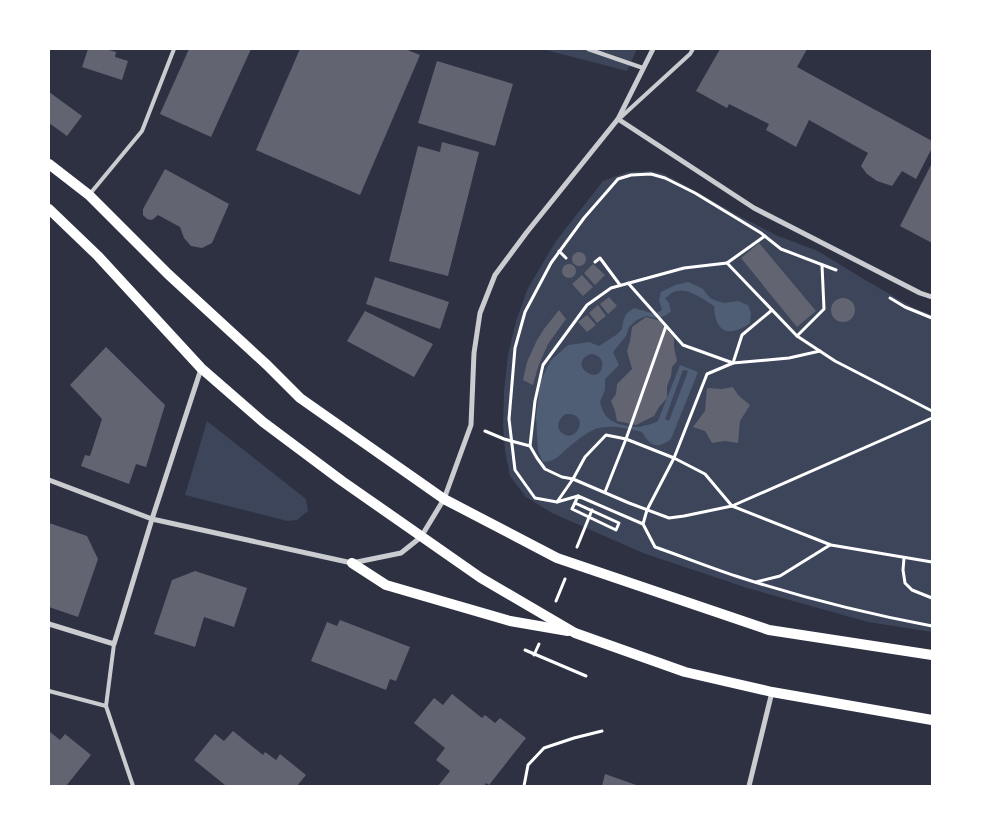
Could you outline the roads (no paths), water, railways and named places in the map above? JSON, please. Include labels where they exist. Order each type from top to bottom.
[{"type":"main road","points":[[49,164],[89,195],[168,274],[300,398],[444,499],[557,558],[769,630],[932,655]]},
{"type":"main road","points":[[49,209],[98,256],[201,368],[263,422],[342,481],[481,578],[575,632],[685,672],[772,692],[932,720]]},
{"type":"main road","points":[[352,562],[386,585],[510,621],[575,632]]},
{"type":"street","points":[[49,480],[152,519],[352,562],[401,553],[421,537],[444,499],[471,425],[474,353],[480,313],[495,274],[618,119],[653,49]]},
{"type":"street","points":[[618,119],[754,208],[920,293],[932,297]]},
{"type":"street","points":[[49,624],[114,644],[201,368]]},
{"type":"street","points":[[749,786],[772,692]]},
{"type":"lane","points":[[89,195],[142,131],[174,49]]},
{"type":"lane","points":[[588,49],[644,68]]},
{"type":"lane","points":[[618,119],[690,54],[693,49]]},
{"type":"lane","points":[[114,644],[106,706],[133,786]]},
{"type":"lane","points":[[49,691],[106,706]]}]
